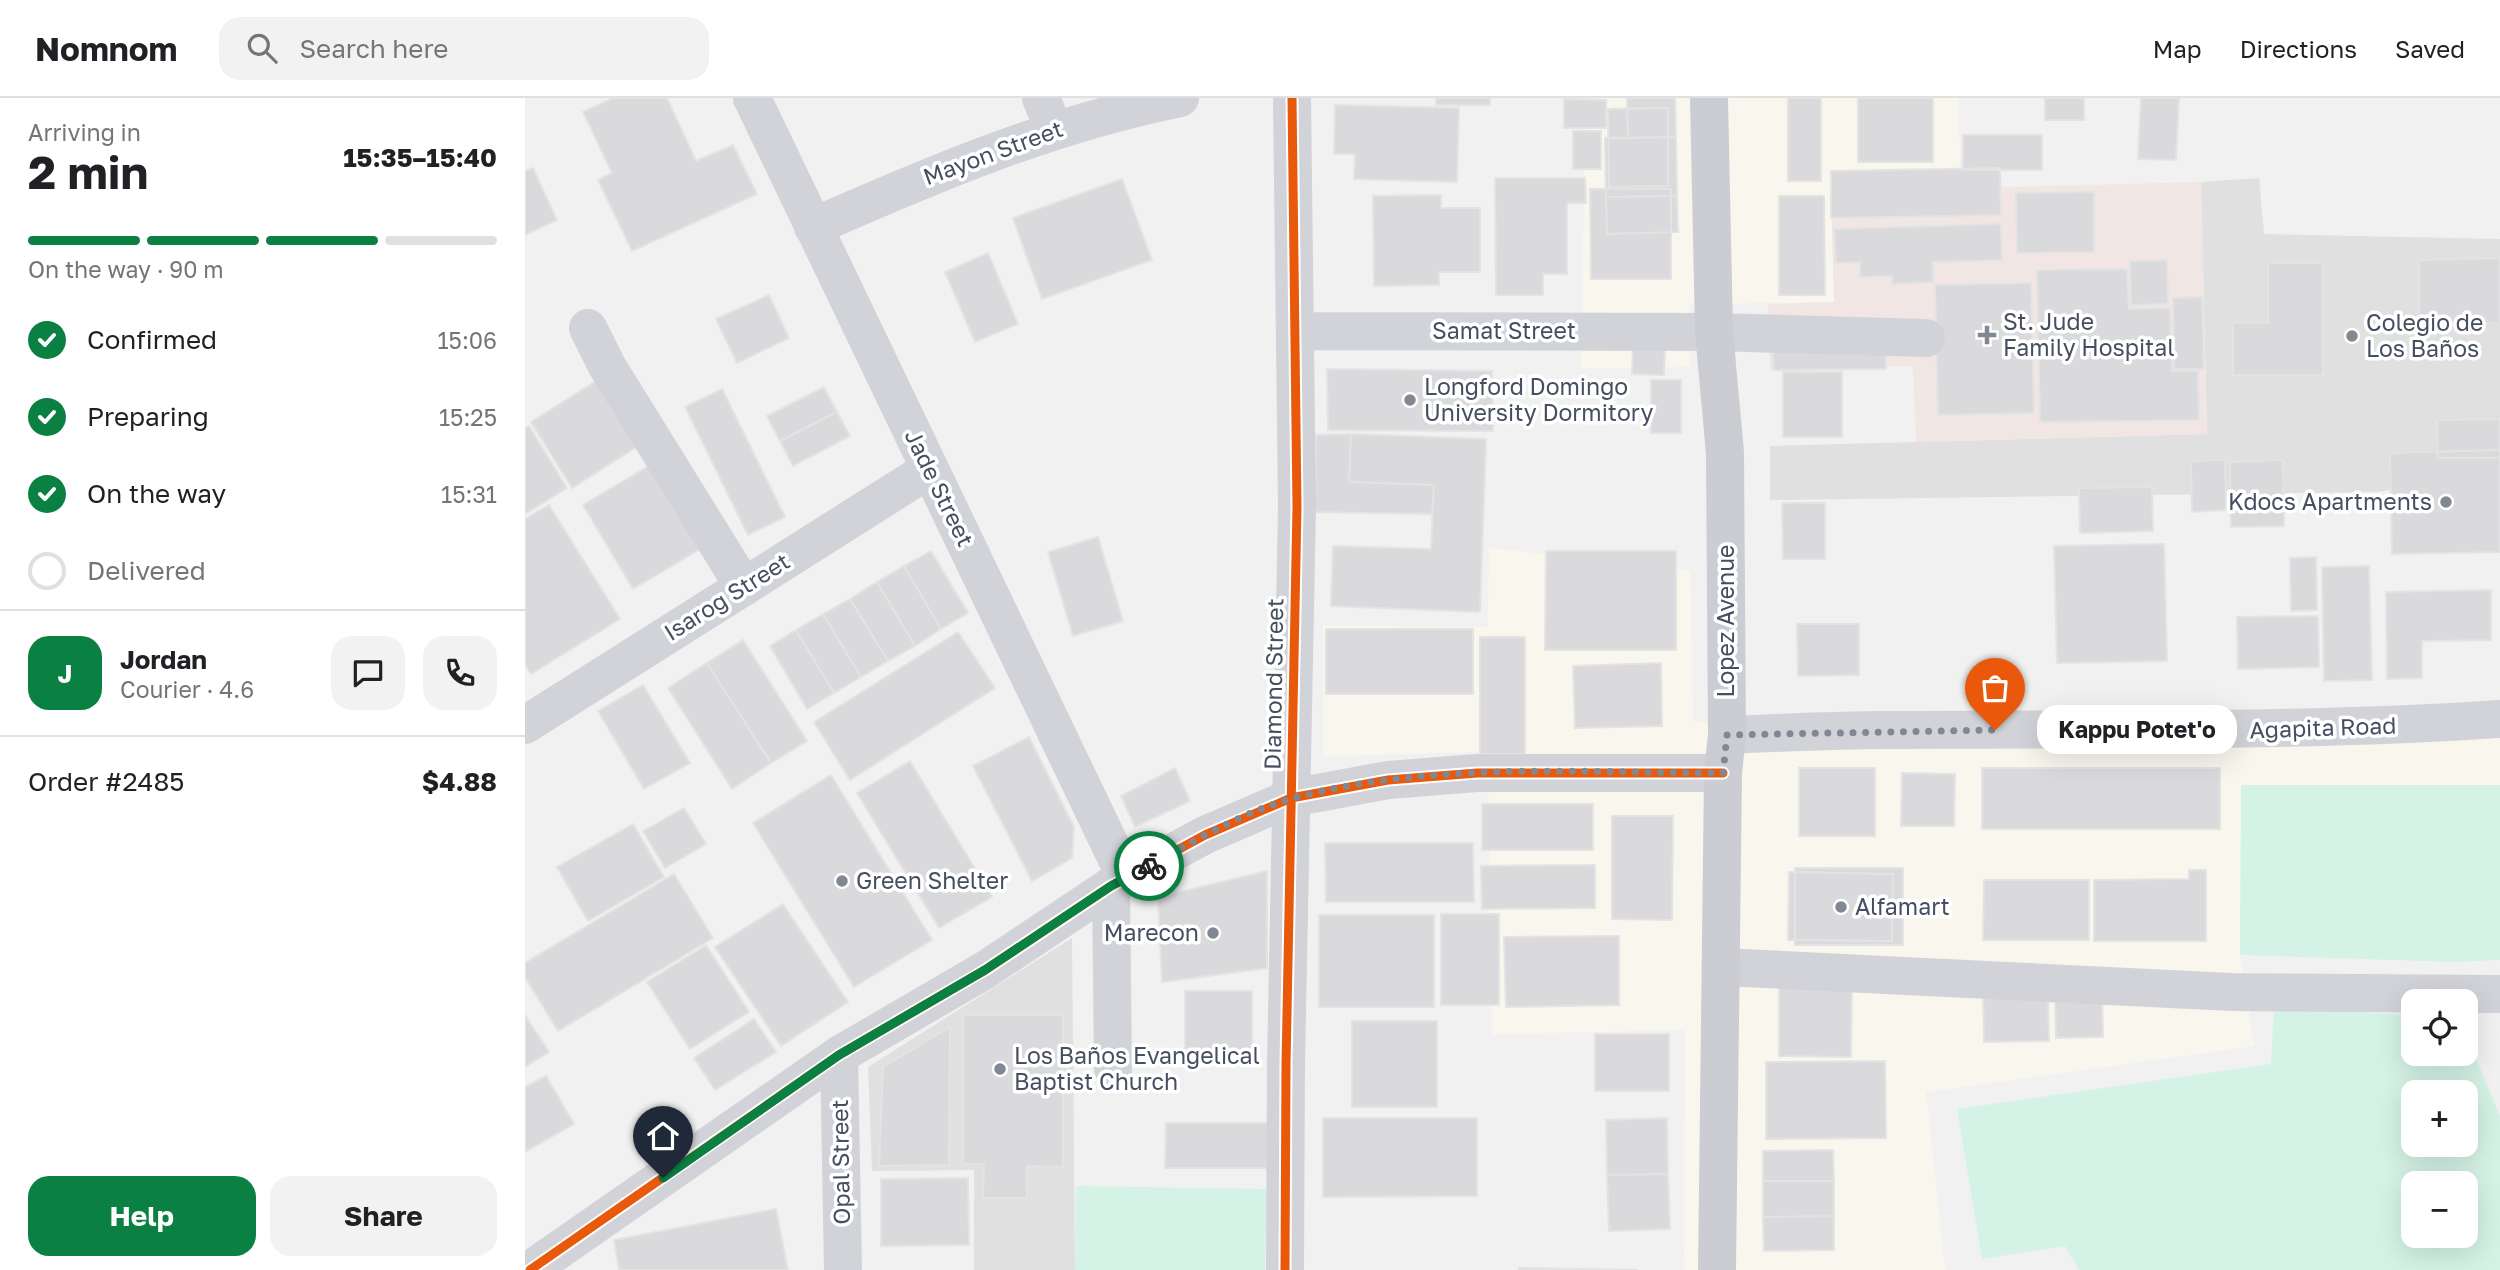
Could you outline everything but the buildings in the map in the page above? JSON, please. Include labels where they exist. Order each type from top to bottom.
[{"type":"main road","name":"Lopez Avenue","points":[[1709,98],[1714,332],[1725,453],[1727,735],[1723,773],[1723,967],[1717,1270]]},
{"type":"street","name":"Jade Street","points":[[752,98],[930,469],[1119,882]]},
{"type":"street","name":"Mayon Street","points":[[813,227],[916,181],[1047,114],[1180,98]]},
{"type":"street","name":"Diamond Street","points":[[1285,1270],[1297,507],[1292,98]]},
{"type":"street","points":[[587,328],[744,587]]},
{"type":"street","name":"Samat Street","points":[[1295,331],[1714,332],[1926,338]]},
{"type":"street","name":"Isarog Street","points":[[525,725],[930,469]]},
{"type":"street","name":"Agapita Road","points":[[1727,735],[1884,730],[2208,731],[2387,727],[2500,719]]},
{"type":"street","points":[[530,1270],[839,1055],[985,970],[1119,882],[1205,835],[1291,799],[1388,780],[1477,773],[1723,773]]},
{"type":"street","points":[[1113,1069],[1119,882]]},
{"type":"street","points":[[1723,967],[2231,992],[2500,994]]},
{"type":"street","name":"Opal Street","points":[[839,1055],[843,1270]]},
{"type":"shaded area","points":[[1586,98],[1958,98],[1961,188],[1831,192],[1834,302],[1689,304],[1690,367],[1581,368]]},
{"type":"shaded area","name":"Colegio de Los Baños","points":[[2259,178],[2264,234],[2500,239],[2500,484],[2430,483],[2377,492],[1770,500],[1770,446],[2207,434],[2201,182]]},
{"type":"shaded area","name":"St. Jude Family Hospital","points":[[2201,182],[2207,434],[1916,442],[1913,366],[1770,369],[1768,304],[1834,302],[1831,192]]},
{"type":"shaded area","points":[[1489,548],[1690,571],[1693,721],[1772,726],[2500,717],[2500,785],[2242,785],[2240,955],[2254,1046],[1926,1092],[1945,1270],[1684,1270],[1685,1030],[1492,1034],[1488,752],[1323,756],[1323,626],[1488,627]]},
{"type":"shaded area","points":[[1072,938],[1075,1270],[974,1270],[974,1170],[872,1171],[868,1067]]},
{"type":"green space","points":[[2241,785],[2500,785],[2500,960],[2456,962],[2240,955]]},
{"type":"green space","points":[[2274,1008],[2401,1014],[2401,1066],[2478,1066],[2478,1064],[2500,1116],[2500,1270],[2079,1270],[2065,1246],[1982,1259],[1957,1109],[2271,1064]]},
{"type":"green space","points":[[1076,1186],[1267,1189],[1265,1270],[1075,1270]]},
{"type":"cycle path","points":[[1285,1270],[1286,1064],[1297,507],[1292,98]]},
{"type":"cycle path","points":[[530,1270],[839,1055],[985,970],[1111,886],[1205,835],[1291,798],[1388,780],[1477,773],[1723,773]]},
{"type":"way so far","points":[[1149,866],[1205,835],[1291,799],[1388,780],[1477,773],[1723,773],[1727,735],[1995,730]]},
{"type":"place","name":"St. Jude Family Hospital","points":[[1987,335]]},
{"type":"place","name":"Colegio de Los Baños","points":[[2352,336]]},
{"type":"place","name":"Longford Domingo University Dormitory","points":[[1410,400]]},
{"type":"place","name":"Kdocs Apartments","points":[[2446,502]]},
{"type":"place","name":"Kappu Potet'o","points":[[1995,730]]},
{"type":"place","name":"Green Shelter","points":[[842,881]]},
{"type":"place","name":"Alfamart","points":[[1841,907]]},
{"type":"place","name":"Marecon","points":[[1213,933]]},
{"type":"place","name":"Los Baños Evangelical Baptist Church","points":[[1000,1069]]},
{"type":"route","points":[[663,1178],[839,1055],[985,970],[1111,886],[1149,866]]}]
